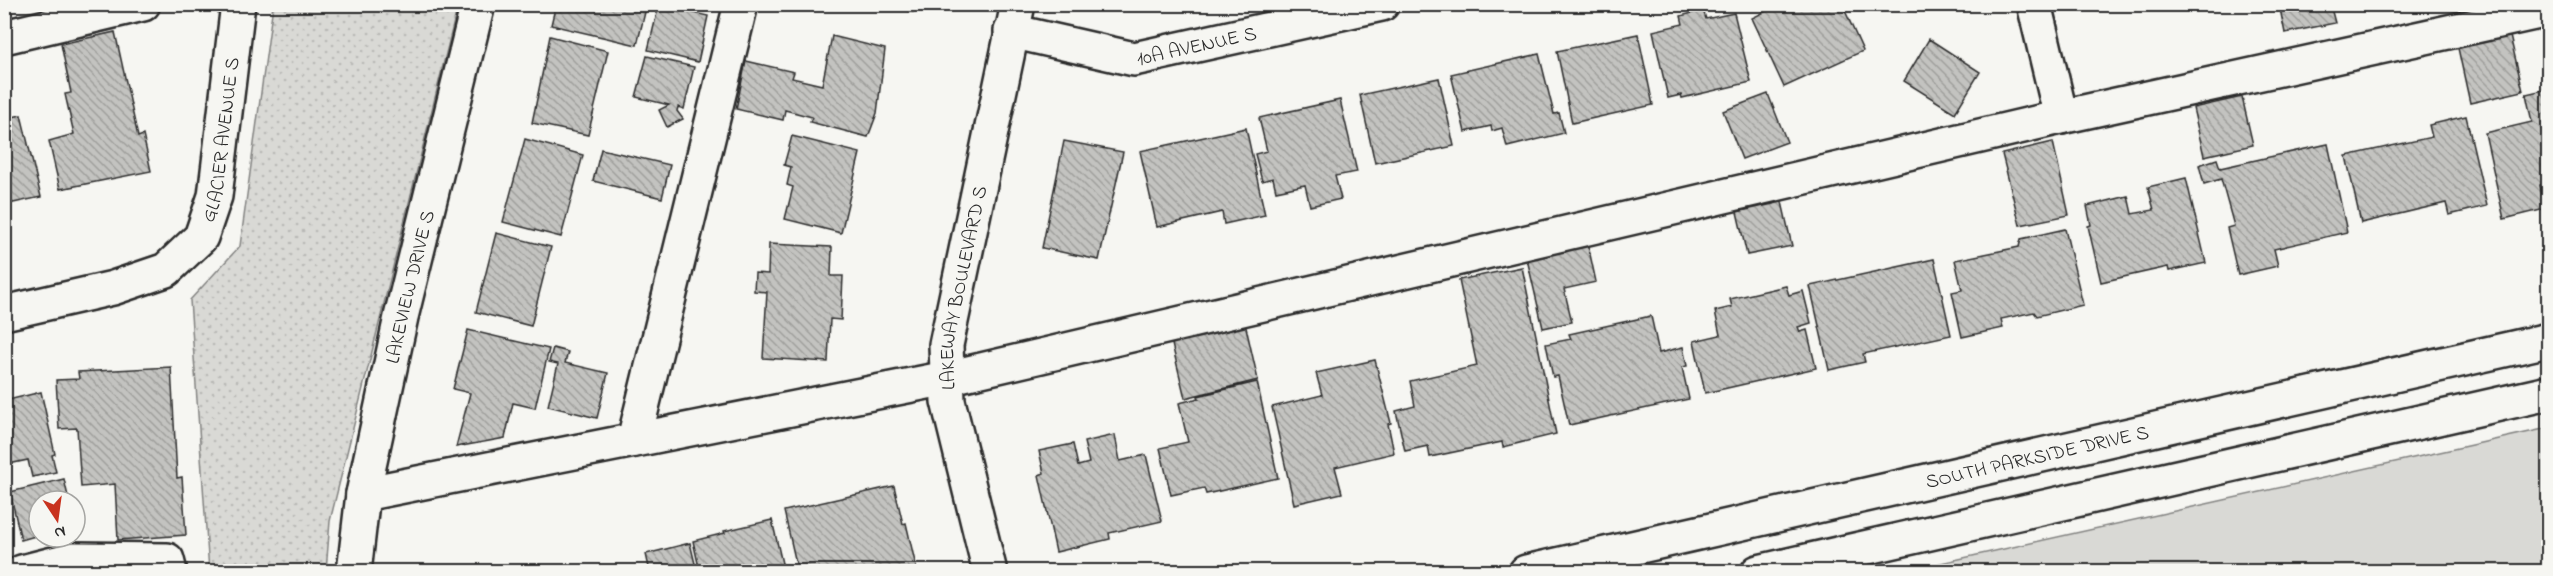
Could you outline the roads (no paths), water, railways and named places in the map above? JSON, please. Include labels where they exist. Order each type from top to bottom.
[{"type":"street","points":[[4,37],[143,4]]},
{"type":"street","name":"GLACIER AVENUE S","points":[[4,312],[113,288],[166,270],[201,237],[215,196],[238,4]]},
{"type":"street","name":"LAKEVIEW DRIVE S","points":[[354,572],[363,494],[401,317],[478,4]]},
{"type":"street","points":[[634,440],[741,4]]},
{"type":"street","name":"10A AVENUE S","points":[[1014,18],[1134,59],[1298,14],[1382,4]]},
{"type":"street","points":[[2034,4],[2061,117]]},
{"type":"street","points":[[363,494],[947,378],[2061,117],[2548,10]]},
{"type":"street","name":"LAKEWAY BOULEVARD S","points":[[990,572],[948,401],[946,345],[1014,18]]},
{"type":"street","name":"SOUTH PARKSIDE DRIVE S","points":[[1526,572],[2548,340]]},
{"type":"street","points":[[1758,572],[2548,393]]},
{"type":"street","points":[[22,572],[73,559],[108,559],[167,560],[170,572]]}]
